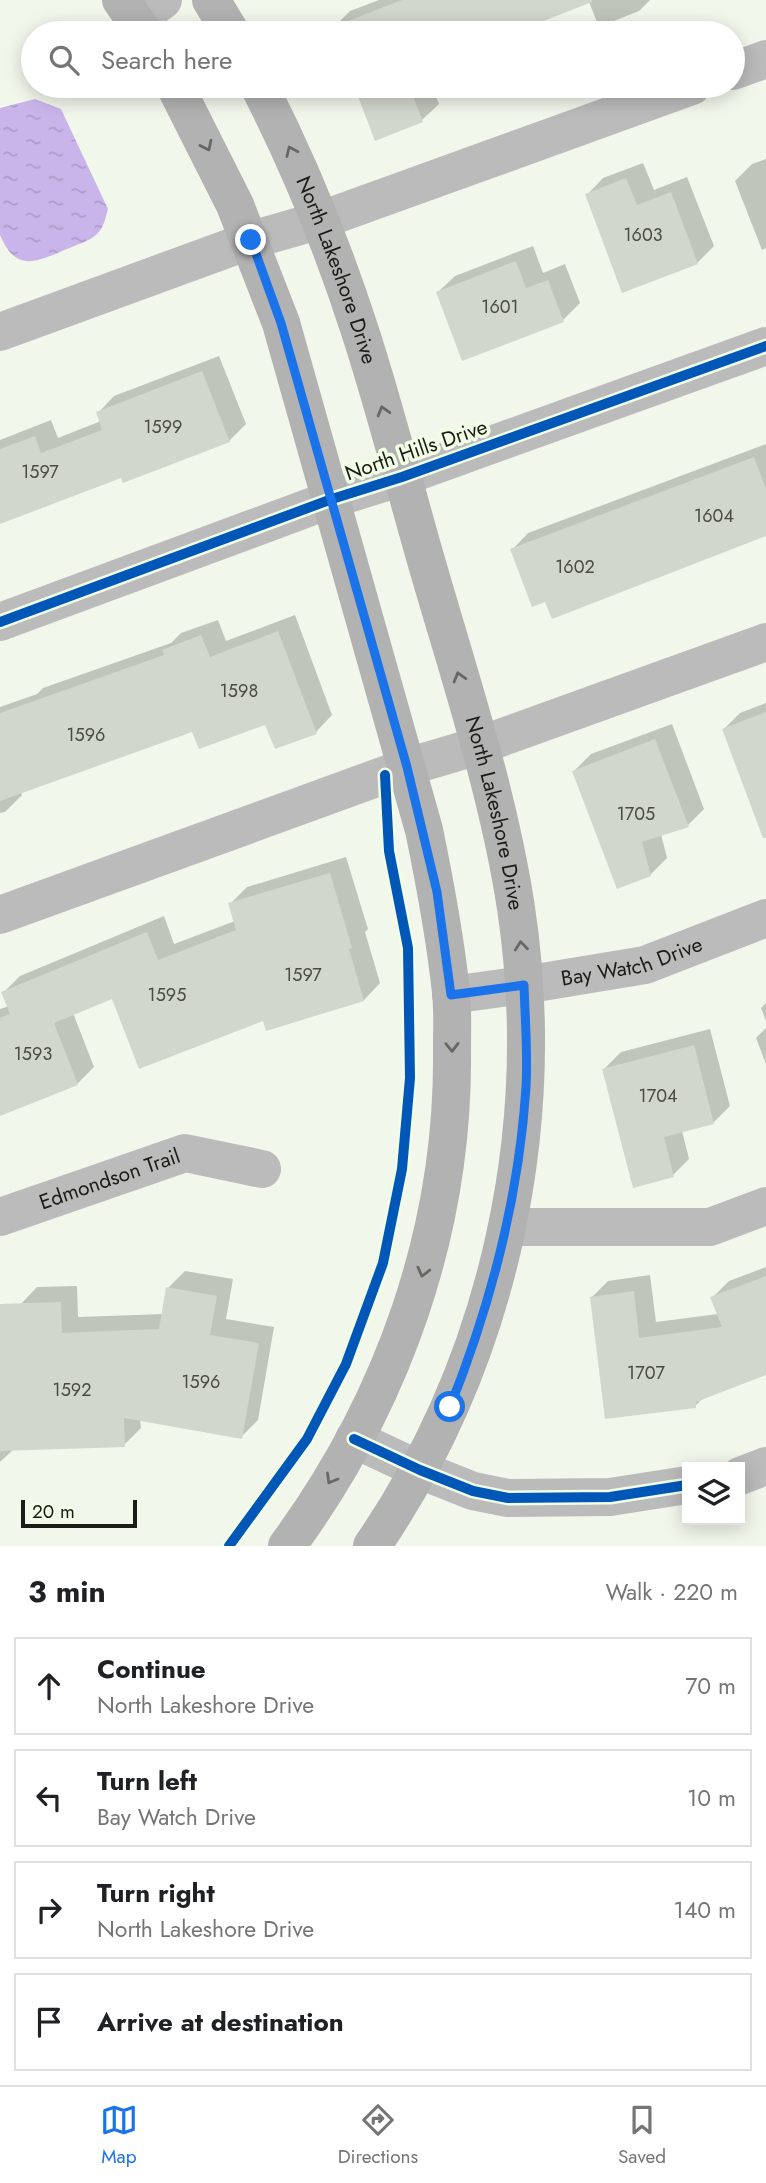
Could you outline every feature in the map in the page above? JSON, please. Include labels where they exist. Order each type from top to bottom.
[{"type":"main road","points":[[211,0],[224,21]]},
{"type":"main road","points":[[181,98],[251,240],[281,323],[407,767],[437,892],[451,995],[451,1117],[441,1195],[416,1300],[395,1356],[354,1439],[287,1546]]},
{"type":"main road","name":"North Lakeshore Drive","points":[[266,98],[321,220],[360,331],[478,746],[506,855],[517,915],[524,985],[526,1085],[508,1227],[498,1268],[470,1356],[450,1407],[420,1469],[372,1546]]},
{"type":"street","points":[[745,67],[766,59]]},
{"type":"street","points":[[0,332],[251,240],[321,220],[659,98]]},
{"type":"street","name":"North Hills Drive","points":[[0,622],[332,499],[402,477],[766,346]]},
{"type":"street","points":[[0,915],[407,767],[478,746],[766,642]]},
{"type":"street","name":"Bay Watch Drive","points":[[451,995],[645,965],[766,918]]},
{"type":"street","name":"Edmondson Trail","points":[[0,1217],[184,1153],[262,1169]]},
{"type":"street","points":[[508,1227],[710,1227],[766,1206]]},
{"type":"street","points":[[354,1439],[473,1490],[508,1498],[610,1497],[682,1486]]},
{"type":"street","points":[[745,1474],[766,1466]]},
{"type":"water","points":[[35,99],[61,109],[108,209],[101,229],[91,239],[46,258],[28,261],[13,255],[0,235],[0,108]]},
{"type":"building","points":[[402,0],[592,0],[544,21],[348,21]]},
{"type":"building","points":[[359,98],[414,98],[423,122],[375,141]]},
{"type":"building","points":[[626,178],[637,205],[671,192],[698,264],[622,293],[585,194]]},
{"type":"building","points":[[516,261],[526,288],[548,280],[564,322],[462,361],[436,292]]},
{"type":"building","points":[[202,371],[230,442],[123,483],[121,478],[0,524],[0,449],[35,436],[41,453],[102,430],[96,412]]},
{"type":"building","points":[[754,457],[766,489],[766,536],[552,619],[545,602],[532,607],[510,549]]},
{"type":"building","points":[[278,631],[317,734],[275,749],[265,725],[199,749],[192,732],[0,801],[0,713],[164,655],[162,650],[201,635],[210,657]]},
{"type":"building","points":[[766,712],[766,838],[763,838],[722,729]]},
{"type":"building","points":[[655,739],[689,827],[642,842],[651,876],[617,889],[572,771]]},
{"type":"building","points":[[330,873],[364,1001],[266,1031],[263,1021],[139,1069],[112,999],[54,1023],[78,1085],[0,1116],[0,1018],[10,1014],[1,992],[147,932],[158,960],[236,930],[228,903]]},
{"type":"building","points":[[694,1045],[714,1124],[664,1137],[674,1177],[633,1188],[602,1069]]},
{"type":"building","points":[[766,1276],[766,1375],[696,1402],[696,1408],[605,1419],[590,1297],[634,1291],[639,1338],[722,1327],[710,1297]]},
{"type":"building","points":[[166,1287],[217,1296],[210,1335],[259,1343],[242,1439],[124,1418],[125,1447],[0,1451],[0,1304],[61,1302],[62,1333],[159,1329]]},
{"type":"cycle path","points":[[0,622],[332,499],[402,477],[766,346]]},
{"type":"cycle path","points":[[229,1546],[307,1439],[346,1364],[383,1263],[402,1169],[410,1078],[408,948],[389,851],[385,775]]},
{"type":"cycle path","points":[[354,1439],[473,1491],[508,1498],[610,1497],[682,1486]]},
{"type":"route","points":[[251,240],[281,323],[424,830],[437,892],[451,995],[524,985],[526,1085],[508,1227],[484,1315],[450,1407]]}]
